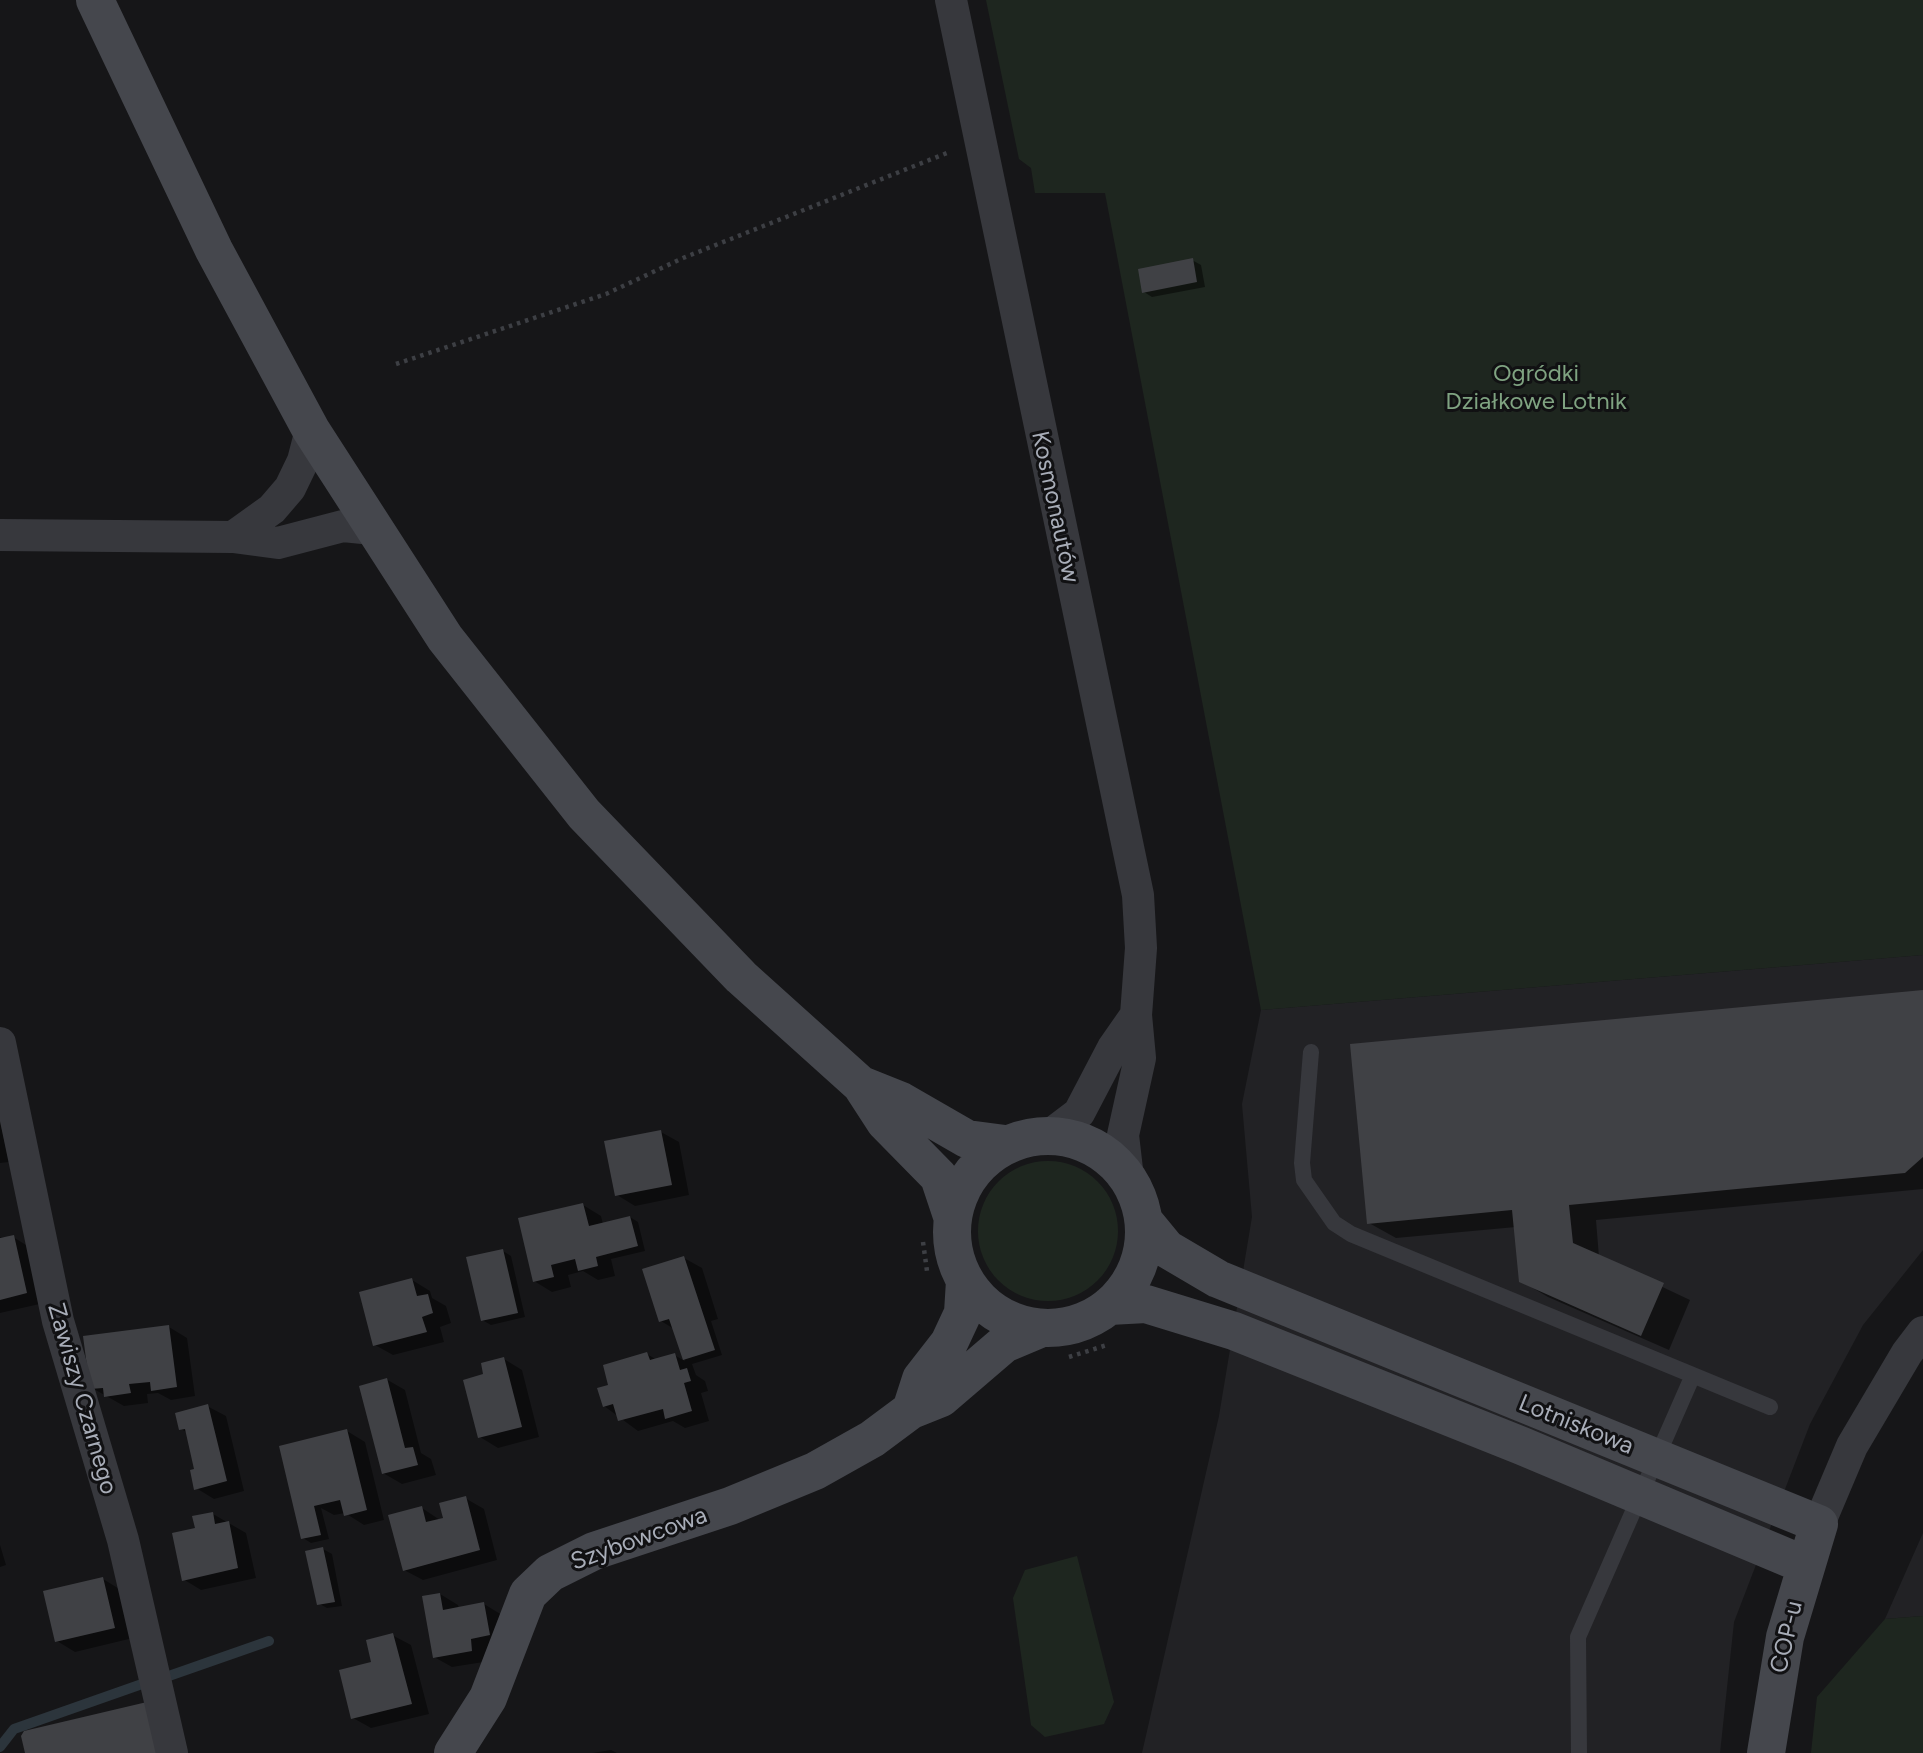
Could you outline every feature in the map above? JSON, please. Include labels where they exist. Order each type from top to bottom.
[{"type":"main road","points":[[95,0],[214,250],[311,430],[445,638],[584,814],[741,976],[861,1085],[885,1122],[939,1177],[952,1216]]},
{"type":"main road","points":[[861,1085],[901,1101],[967,1139],[1005,1144]]},
{"type":"main road","points":[[1050,1135],[1073,1138],[1094,1147],[1113,1160],[1128,1178],[1138,1199],[1144,1222],[1143,1244],[1138,1267],[1125,1288],[1114,1323],[1078,1323],[1042,1328],[1018,1324],[997,1314],[979,1300],[965,1282],[956,1261],[951,1238],[952,1216],[958,1194],[970,1174],[986,1157],[1005,1144],[1027,1137],[1050,1135]]},
{"type":"main road","name":"Lotniskowa","points":[[1144,1222],[1167,1249],[1218,1279],[1819,1524]]},
{"type":"main road","points":[[911,1409],[921,1379],[949,1343],[963,1313],[965,1282]]},
{"type":"main road","name":"Lotniskowa","points":[[1114,1323],[1146,1304],[1225,1328],[1522,1446],[1805,1566]]},
{"type":"main road","name":"Szybowcowa","points":[[453,1753],[488,1698],[528,1594],[550,1573],[594,1551],[730,1506],[815,1471],[872,1439],[911,1409],[941,1398],[1004,1344],[1042,1328]]},
{"type":"main road","name":"COP-u","points":[[1766,1753],[1785,1637],[1819,1524]]},
{"type":"street","name":"Kosmonautów","points":[[951,0],[1138,895],[1141,948],[1136,1015],[1140,1058],[1123,1135],[1128,1178]]},
{"type":"street","points":[[233,537],[272,509],[290,488],[303,461],[311,430]]},
{"type":"street","points":[[0,536],[233,537],[278,543],[343,526],[373,529]]},
{"type":"street","points":[[1050,1135],[1079,1113],[1113,1048],[1136,1015]]},
{"type":"street","name":"Zawiszy Czarnego","points":[[0,1043],[58,1321],[123,1540],[172,1753]]},
{"type":"street","points":[[1819,1524],[1852,1446],[1919,1344]]},
{"type":"lane","points":[[1311,1052],[1301,1163],[1304,1180],[1334,1223],[1351,1234],[1770,1407]]},
{"type":"lane","points":[[1579,1753],[1578,1637],[1693,1375]]},
{"type":"path","points":[[396,364],[606,294],[683,258],[946,153],[981,145]]},
{"type":"path","points":[[1066,1357],[1091,1352],[1114,1323]]},
{"type":"shaded area","points":[[1923,955],[1923,1250],[1863,1325],[1810,1424],[1734,1622],[1720,1753],[1142,1753],[1219,1416],[1252,1217],[1242,1104],[1261,1010]]},
{"type":"shaded area","points":[[1923,1533],[1923,1616],[1885,1619]]},
{"type":"green space","name":"Ogródki Działkowe Lotnik","points":[[986,0],[1923,0],[1923,955],[1261,1010],[1105,193],[1035,193],[1031,168],[1019,159]]},
{"type":"green space","points":[[1048,1161],[1075,1166],[1098,1181],[1113,1204],[1118,1231],[1113,1258],[1098,1281],[1075,1296],[1048,1301],[1021,1296],[998,1281],[983,1258],[978,1231],[983,1204],[998,1181],[1021,1166]]},
{"type":"green space","points":[[1077,1556],[1114,1702],[1104,1724],[1045,1737],[1031,1725],[1013,1598],[1025,1570]]},
{"type":"green space","points":[[1923,1616],[1923,1753],[1811,1753],[1817,1697],[1885,1619]]},
{"type":"building","points":[[1193,258],[1197,282],[1142,293],[1138,269]]},
{"type":"building","points":[[1923,990],[1923,1157],[1905,1173],[1569,1205],[1573,1243],[1664,1283],[1641,1336],[1519,1282],[1512,1210],[1367,1224],[1350,1044]]},
{"type":"building","points":[[661,1130],[672,1185],[615,1196],[604,1141]]},
{"type":"building","points":[[583,1203],[589,1226],[630,1216],[638,1246],[596,1257],[598,1266],[578,1271],[575,1259],[551,1265],[554,1277],[533,1282],[518,1218]]},
{"type":"building","points":[[14,1235],[27,1293],[0,1300],[0,1238]]},
{"type":"building","points":[[503,1249],[518,1313],[481,1321],[466,1257]]},
{"type":"building","points":[[684,1256],[715,1350],[683,1360],[669,1319],[659,1322],[642,1269]]},
{"type":"building","points":[[412,1278],[417,1296],[428,1294],[433,1313],[422,1317],[427,1332],[373,1346],[359,1292]]},
{"type":"building","points":[[169,1325],[177,1387],[151,1391],[150,1382],[129,1384],[131,1393],[104,1397],[103,1388],[90,1389],[83,1336]]},
{"type":"building","points":[[647,1352],[650,1360],[675,1353],[680,1370],[687,1368],[691,1381],[684,1383],[692,1411],[665,1419],[663,1409],[618,1421],[613,1404],[603,1407],[597,1388],[608,1385],[603,1365]]},
{"type":"building","points":[[504,1357],[522,1427],[478,1438],[463,1380],[483,1374],[481,1363]]},
{"type":"building","points":[[387,1378],[405,1448],[413,1447],[418,1465],[382,1474],[359,1386]]},
{"type":"building","points":[[208,1404],[227,1481],[194,1490],[190,1470],[194,1469],[185,1429],[179,1430],[175,1413]]},
{"type":"building","points":[[347,1429],[367,1510],[344,1516],[340,1500],[314,1506],[321,1535],[301,1539],[279,1446]]},
{"type":"building","points":[[466,1496],[480,1550],[403,1571],[388,1515],[422,1506],[426,1522],[443,1518],[439,1503]]},
{"type":"building","points":[[213,1512],[215,1524],[229,1521],[238,1568],[182,1581],[172,1533],[195,1528],[192,1516]]},
{"type":"building","points":[[323,1547],[335,1602],[317,1605],[305,1551]]},
{"type":"building","points":[[103,1577],[115,1628],[55,1642],[43,1591]]},
{"type":"building","points":[[440,1593],[443,1610],[484,1602],[490,1635],[471,1639],[472,1651],[433,1658],[422,1596]]},
{"type":"building","points":[[393,1633],[412,1704],[351,1719],[339,1670],[371,1662],[366,1640]]},
{"type":"building","points":[[147,1702],[158,1753],[25,1753],[21,1736],[24,1731]]},
{"type":"waterway","points":[[166,1677],[269,1641]]},
{"type":"waterway","points":[[0,1747],[14,1729],[142,1684]]}]
